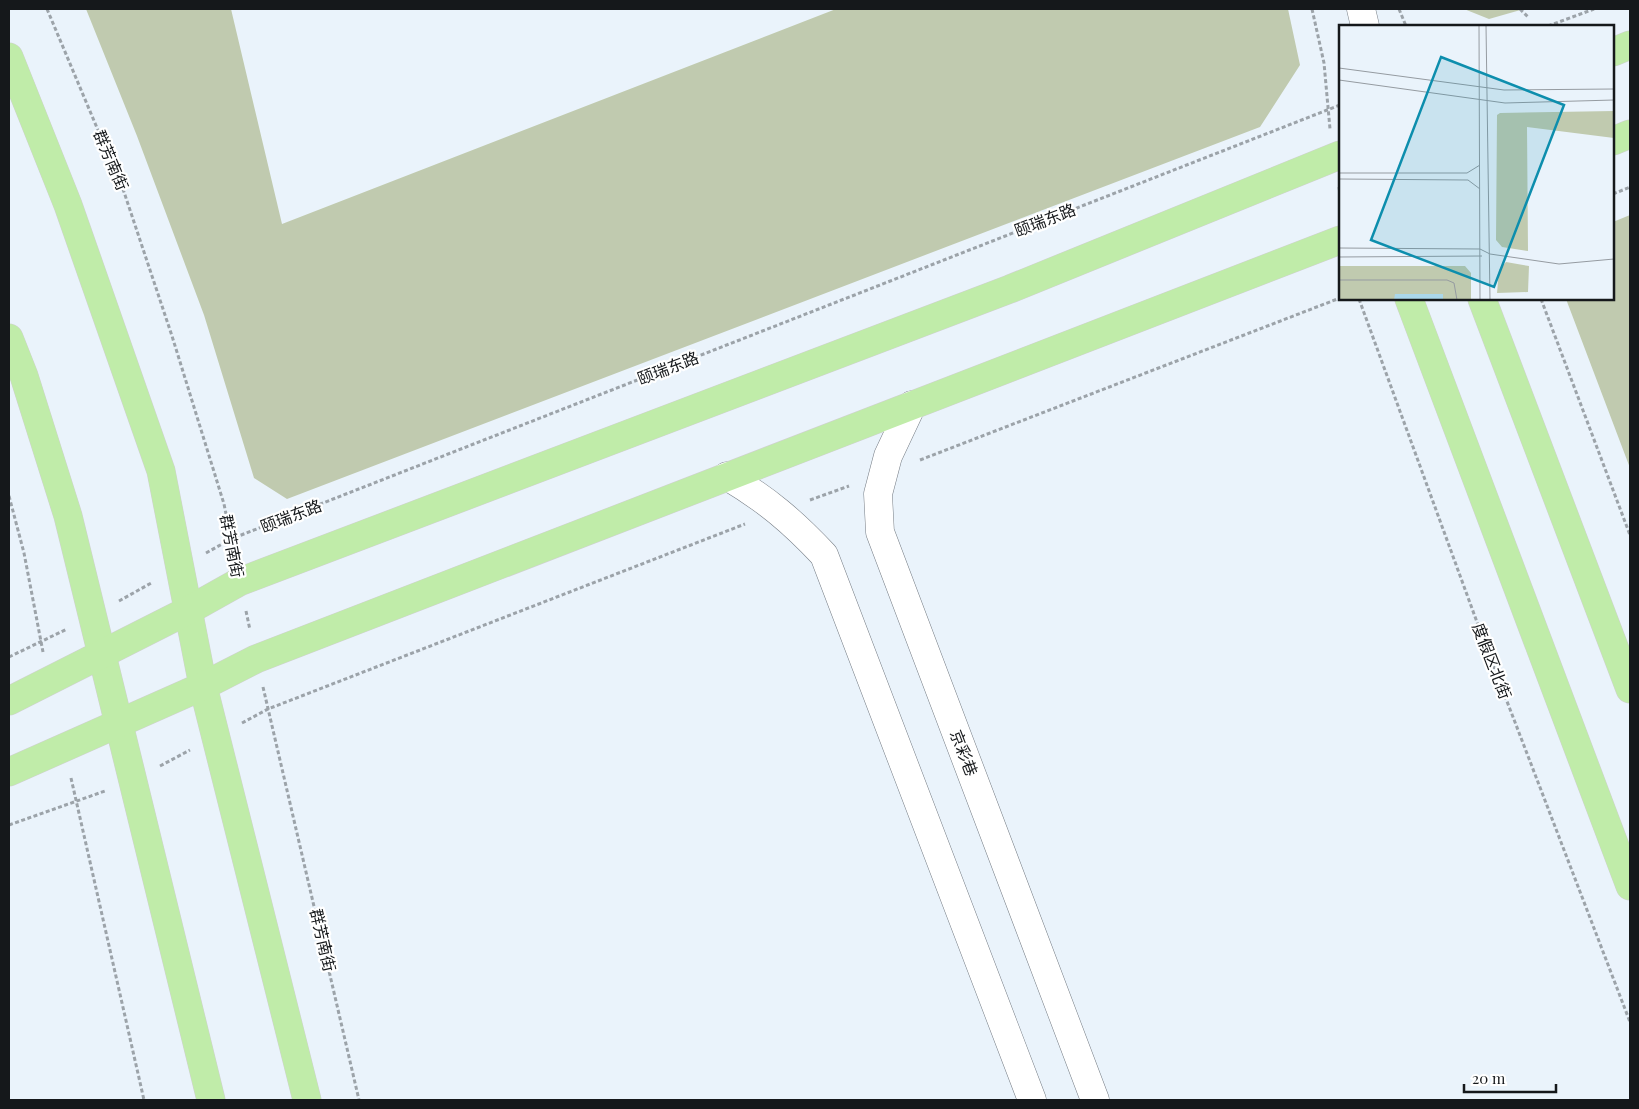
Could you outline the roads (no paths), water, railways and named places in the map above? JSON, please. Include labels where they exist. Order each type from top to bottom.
[{"type":"main road","points":[[1614,52],[1630,46]]},
{"type":"main road","points":[[9,57],[68,205],[161,471],[203,686],[307,1100]]},
{"type":"main road","points":[[1614,141],[1630,134]]},
{"type":"main road","points":[[9,701],[189,610],[240,582],[1010,288],[1338,156]]},
{"type":"main road","points":[[9,772],[203,686],[256,659],[1339,240]]},
{"type":"main road","points":[[1409,300],[1630,886]]},
{"type":"main road","points":[[1482,300],[1630,689]]},
{"type":"main road","points":[[9,338],[24,376],[68,516],[102,654],[117,725],[211,1100]]},
{"type":"street","points":[[1361,9],[1365,25]]},
{"type":"street","name":"京彩巷","points":[[912,405],[888,456],[878,494],[880,532],[1095,1100]]},
{"type":"street","points":[[727,476],[763,498],[794,523],[824,555],[1032,1100]]}]
